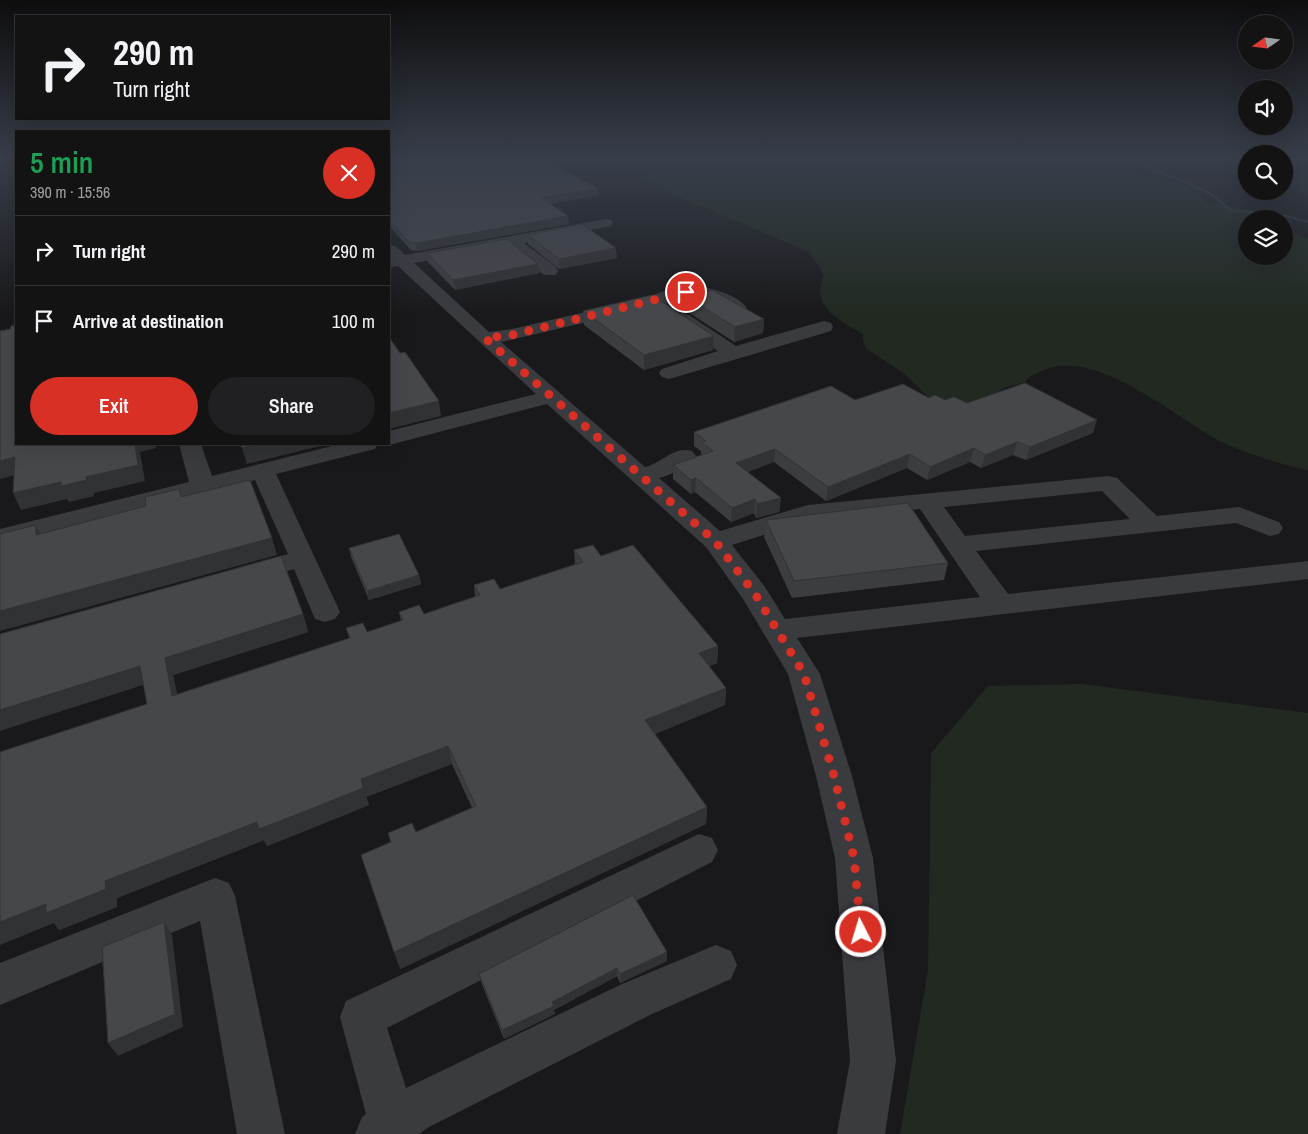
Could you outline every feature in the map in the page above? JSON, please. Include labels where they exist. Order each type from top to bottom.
[{"type":"street","points":[[393,258],[606,223]]},
{"type":"street","points":[[511,240],[550,272]]},
{"type":"street","points":[[393,258],[553,396],[715,541],[755,594],[804,674],[834,776],[854,858],[873,1062],[861,1134]]},
{"type":"street","points":[[485,338],[512,335],[655,301],[676,294],[710,293],[754,317]]},
{"type":"street","points":[[655,301],[734,353]]},
{"type":"street","points":[[771,327],[788,337]]},
{"type":"street","points":[[669,373],[824,327]]},
{"type":"street","points":[[390,438],[553,396]]},
{"type":"street","points":[[190,445],[203,486]]},
{"type":"street","points":[[0,537],[363,445]]},
{"type":"street","points":[[641,475],[660,471],[684,456]]},
{"type":"street","points":[[262,471],[303,558],[324,612]]},
{"type":"street","points":[[715,541],[808,513],[1108,483],[1151,525]]},
{"type":"street","points":[[927,501],[1001,606]]},
{"type":"street","points":[[958,545],[1239,515],[1270,528]]},
{"type":"street","points":[[218,582],[303,558]]},
{"type":"street","points":[[778,630],[1308,570]]},
{"type":"street","points":[[699,850],[362,1017],[386,1129],[412,1110],[637,999],[716,965]]},
{"type":"street","points":[[0,984],[215,896],[261,1134]]},
{"type":"shaded area","points":[[712,211],[1238,211],[1238,265],[1293,265],[1293,230],[1298,235],[1308,238],[1308,470],[1262,458],[1227,445],[1134,388],[1110,376],[1087,368],[1065,366],[1044,370],[1031,376],[1025,382],[1003,388],[987,400],[970,406],[929,398],[906,375],[867,349],[863,341],[863,334],[836,318],[829,311],[821,296],[824,275],[809,252]]},
{"type":"shaded area","points":[[1082,684],[1308,713],[1308,1134],[900,1134],[928,970],[931,753],[988,686]]},
{"type":"building","points":[[390,211],[561,211],[568,216],[416,243],[409,242],[390,221]]},
{"type":"building","points":[[582,224],[616,248],[559,259],[528,235]]},
{"type":"building","points":[[507,239],[538,264],[453,280],[427,253]]},
{"type":"building","points":[[712,290],[764,319],[735,327],[685,296]]},
{"type":"building","points":[[652,295],[714,336],[644,355],[583,311]]},
{"type":"building","points":[[15,325],[15,445],[135,445],[138,465],[86,477],[87,480],[61,486],[61,482],[13,493],[15,457],[0,461],[0,331],[10,329],[11,326]]},
{"type":"building","points":[[390,338],[400,353],[405,352],[439,401],[390,413]]},
{"type":"building","points":[[1025,383],[1097,420],[1030,447],[1017,442],[985,455],[974,448],[930,467],[910,454],[828,487],[775,449],[736,463],[781,498],[757,504],[755,499],[732,508],[696,478],[691,480],[673,465],[713,451],[701,442],[706,441],[694,432],[831,386],[855,400],[903,384],[929,398],[935,395],[945,400],[954,397],[967,403]]},
{"type":"building","points":[[240,445],[256,445],[242,448]]},
{"type":"building","points":[[250,480],[272,538],[0,611],[0,534],[36,525],[36,535],[146,506],[145,497],[179,489],[181,497]]},
{"type":"building","points":[[908,503],[948,563],[794,581],[766,520]]},
{"type":"building","points":[[399,534],[419,575],[367,591],[349,548]]},
{"type":"building","points":[[593,545],[601,556],[633,545],[718,646],[699,653],[726,688],[645,720],[707,807],[394,952],[361,855],[391,842],[388,833],[412,823],[416,832],[476,806],[448,746],[361,779],[363,788],[298,814],[259,829],[257,822],[105,881],[106,889],[46,913],[46,904],[0,922],[0,752],[147,704],[140,666],[0,710],[0,634],[281,556],[303,614],[165,658],[172,696],[350,638],[346,628],[363,623],[367,632],[403,620],[399,612],[419,605],[424,614],[480,595],[474,585],[494,579],[500,589],[583,562],[574,550]]},
{"type":"building","points":[[633,895],[667,952],[620,974],[617,968],[552,1002],[554,1006],[502,1030],[479,974]]},
{"type":"building","points":[[164,922],[175,1014],[108,1043],[102,947]]},
{"type":"waterway","points":[[1240,211],[1283,215],[1308,222]]},
{"type":"route","points":[[686,292],[512,335],[485,338],[553,396],[715,541],[755,594],[804,674],[834,776],[854,858],[861,932]]}]
